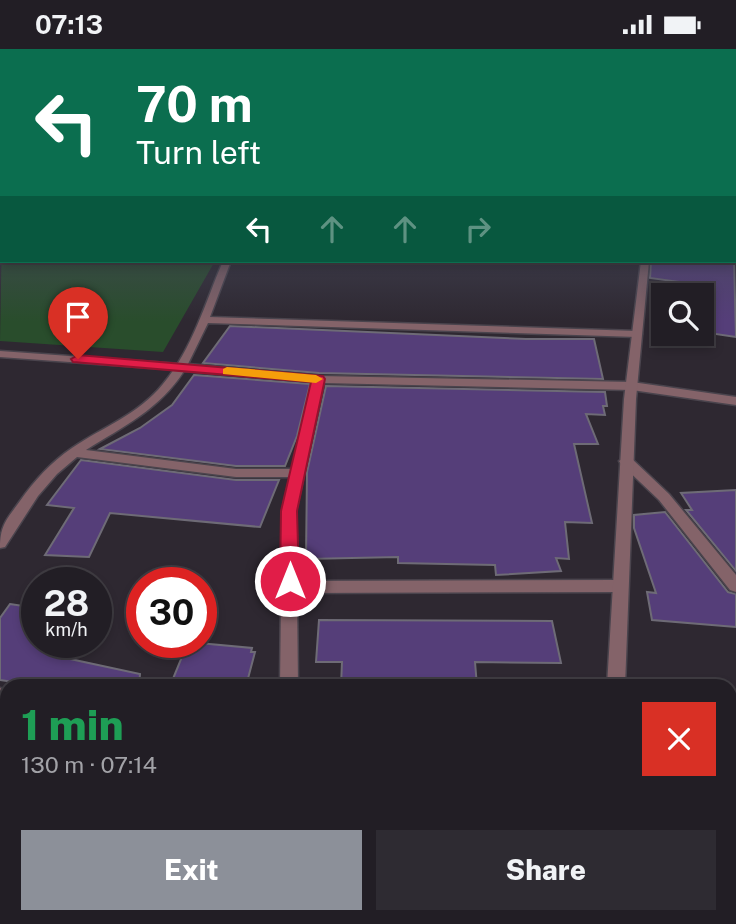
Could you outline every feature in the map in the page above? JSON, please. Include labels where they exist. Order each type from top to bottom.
[{"type":"street","points":[[0,543],[37,487],[75,453],[145,408],[166,388],[181,367],[226,263]]},
{"type":"street","points":[[616,679],[626,461],[645,263]]},
{"type":"street","points":[[203,320],[637,334]]},
{"type":"street","points":[[0,353],[318,379],[632,386],[736,401]]},
{"type":"street","points":[[289,679],[289,511],[318,379]]},
{"type":"street","points":[[75,453],[236,473],[297,473]]},
{"type":"street","points":[[626,461],[664,497],[736,586]]},
{"type":"street","points":[[290,587],[619,586]]},
{"type":"green space","points":[[1,263],[214,263],[163,352],[0,341]]},
{"type":"building","points":[[651,263],[734,263],[736,337],[714,334],[714,283],[650,278]]},
{"type":"building","points":[[230,326],[526,339],[594,339],[603,379],[319,373],[203,363]]},
{"type":"building","points":[[194,375],[310,384],[297,436],[285,466],[236,466],[100,449],[140,428],[172,405]]},
{"type":"building","points":[[326,386],[605,392],[605,415],[586,414],[598,444],[574,444],[592,523],[565,522],[569,559],[556,558],[561,571],[496,575],[495,565],[398,563],[398,557],[306,559],[307,472]]},
{"type":"building","points":[[81,460],[236,480],[279,480],[260,527],[110,513],[89,557],[45,555],[74,508],[47,505]]},
{"type":"building","points":[[736,490],[736,571],[686,510],[692,510],[681,493]]},
{"type":"building","points":[[665,512],[728,592],[736,594],[736,627],[652,620],[647,592],[656,593],[634,528],[634,515]]},
{"type":"building","points":[[10,604],[21,606],[21,658],[66,658],[140,674],[140,679],[0,679],[0,618]]},
{"type":"building","points":[[319,620],[552,621],[561,663],[475,662],[476,679],[341,679],[342,662],[316,662]]},
{"type":"building","points":[[217,645],[252,648],[251,652],[255,652],[248,679],[173,679],[181,658],[217,658]]},
{"type":"slow traffic","points":[[227,371],[316,379]]},
{"type":"route","points":[[78,359],[318,379],[289,511],[290,581]]}]
